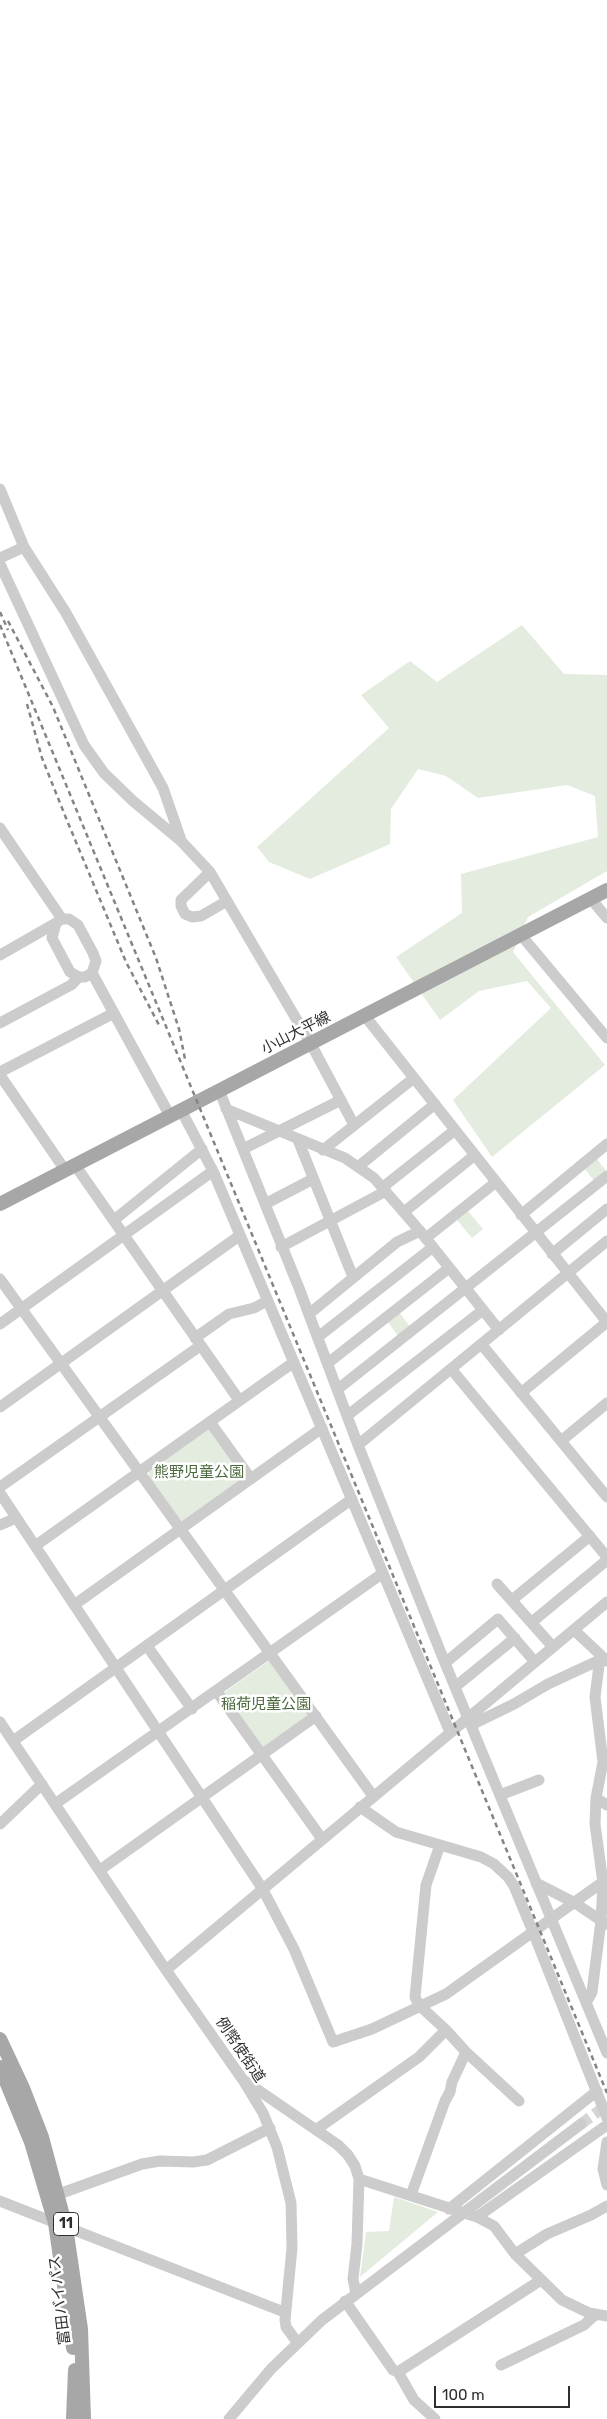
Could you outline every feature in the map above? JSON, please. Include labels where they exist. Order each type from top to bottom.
[{"type":"main road","name":"小山大平線","points":[[0,1204],[607,890]]},
{"type":"main road","name":"富田バイパス","points":[[0,2039],[38,2129],[59,2194],[75,2376],[73,2419]]},
{"type":"main road","name":"富田バイパス","points":[[0,2067],[31,2142],[61,2225],[81,2329],[84,2419]]},
{"type":"street","points":[[0,489],[24,547],[66,612],[163,788],[181,841]]},
{"type":"street","points":[[0,558],[24,547]]},
{"type":"street","points":[[0,564],[84,745],[104,773],[133,801],[181,841],[210,872],[311,1044],[354,1125]]},
{"type":"street","points":[[0,828],[59,921]]},
{"type":"street","points":[[210,872],[181,900],[181,906],[185,914],[192,917],[201,916],[227,901]]},
{"type":"street","points":[[591,898],[607,918]]},
{"type":"street","points":[[0,955],[59,921],[69,919],[78,925],[96,961],[92,974],[114,1014],[175,1113],[202,1150],[213,1172],[450,1732]]},
{"type":"street","points":[[52,938],[59,921]]},
{"type":"street","points":[[38,933],[52,938],[70,972],[79,977],[92,974]]},
{"type":"street","points":[[521,935],[607,1038]]},
{"type":"street","points":[[0,1023],[71,985],[79,977]]},
{"type":"street","points":[[114,1014],[0,1073],[70,1168],[125,1235],[197,1342],[239,1400]]},
{"type":"street","points":[[365,1016],[607,1322],[522,1393]]},
{"type":"street","points":[[323,1150],[414,1078]]},
{"type":"street","points":[[219,1090],[318,1336],[358,1445],[455,1687],[607,2054]]},
{"type":"street","points":[[243,1149],[340,1100]]},
{"type":"street","points":[[359,1166],[435,1104]]},
{"type":"street","points":[[226,1109],[359,1166],[385,1189],[499,1330]]},
{"type":"street","points":[[281,1247],[330,1222],[385,1189],[455,1130]]},
{"type":"street","points":[[298,1140],[353,1277]]},
{"type":"street","points":[[521,1215],[607,1144]]},
{"type":"street","points":[[114,1220],[202,1150]]},
{"type":"street","points":[[404,1212],[474,1155]]},
{"type":"street","points":[[0,1324],[213,1172]]},
{"type":"street","points":[[338,1389],[607,1176]]},
{"type":"street","points":[[265,1204],[313,1178]]},
{"type":"street","points":[[318,1336],[426,1238],[496,1182]]},
{"type":"street","points":[[552,1254],[607,1209]]},
{"type":"street","points":[[0,1407],[239,1236]]},
{"type":"street","points":[[308,1314],[397,1242],[426,1238]]},
{"type":"street","points":[[358,1445],[452,1370],[607,1241]]},
{"type":"street","points":[[328,1363],[449,1268]]},
{"type":"street","points":[[0,1278],[374,1796]]},
{"type":"street","points":[[0,1487],[100,1417],[197,1342],[229,1314],[254,1308],[267,1301]]},
{"type":"street","points":[[348,1415],[482,1310]]},
{"type":"street","points":[[482,1345],[561,1441],[603,1484],[607,1497]]},
{"type":"street","points":[[36,1546],[294,1362]]},
{"type":"street","points":[[452,1370],[607,1559],[532,1622]]},
{"type":"street","points":[[561,1441],[607,1403]]},
{"type":"street","points":[[210,1422],[251,1479]]},
{"type":"street","points":[[74,1606],[322,1428]]},
{"type":"street","points":[[0,1493],[262,1888],[294,1949],[333,2042],[372,2029],[419,2005],[446,1994],[605,1881]]},
{"type":"street","points":[[13,1741],[352,1499]]},
{"type":"street","points":[[0,1525],[16,1518]]},
{"type":"street","points":[[512,1600],[590,1536]]},
{"type":"street","points":[[55,1804],[217,1692],[383,1573]]},
{"type":"street","points":[[498,1584],[553,1647]]},
{"type":"street","points":[[469,1721],[607,1602]]},
{"type":"street","points":[[445,1662],[498,1619],[536,1662]]},
{"type":"street","points":[[574,1630],[606,1658]]},
{"type":"street","points":[[455,1687],[515,1638]]},
{"type":"street","points":[[147,1646],[192,1709]]},
{"type":"street","points":[[166,1970],[450,1732],[469,1721],[514,1704],[548,1684],[606,1658]]},
{"type":"street","points":[[586,2003],[592,1992],[604,1923],[605,1881],[595,1824],[596,1798],[604,1762],[595,1697],[599,1665],[606,1658]]},
{"type":"street","points":[[217,1692],[322,1839]]},
{"type":"street","points":[[100,1870],[316,1716]]},
{"type":"street","name":"例幣使街道","points":[[0,1722],[166,1970],[244,2080],[270,2128],[285,2175],[293,2218],[291,2264],[284,2312],[286,2327],[297,2342]]},
{"type":"street","points":[[500,1795],[539,1780]]},
{"type":"street","points":[[0,1824],[42,1784]]},
{"type":"street","points":[[596,1798],[607,1805]]},
{"type":"street","points":[[360,1807],[396,1832],[481,1857],[502,1871],[514,1886],[607,2118]]},
{"type":"street","points":[[440,1845],[426,1885],[415,1997],[419,2005],[519,2101]]},
{"type":"street","points":[[536,1883],[575,1903],[604,1923]]},
{"type":"street","points":[[316,2129],[418,2057],[446,2030]]},
{"type":"street","points":[[411,2195],[450,2092],[452,2082],[466,2052]]},
{"type":"street","points":[[244,2080],[316,2129],[348,2154],[359,2179],[357,2244],[353,2279],[356,2293]]},
{"type":"street","points":[[449,2208],[597,2092]]},
{"type":"street","points":[[229,2419],[254,2387],[297,2342],[345,2301],[581,2124]]},
{"type":"street","points":[[477,2217],[607,2125]]},
{"type":"street","points":[[59,2194],[142,2164],[160,2161],[193,2162],[207,2160],[270,2128]]},
{"type":"street","points":[[607,2142],[603,2169],[607,2185]]},
{"type":"street","points":[[359,2179],[477,2217],[494,2226],[515,2254],[562,2300],[595,2315],[607,2316]]},
{"type":"street","points":[[0,2201],[284,2312]]},
{"type":"street","points":[[515,2254],[547,2234],[592,2215],[607,2206]]},
{"type":"street","points":[[398,2372],[541,2280]]},
{"type":"street","points":[[345,2301],[393,2370],[398,2372],[414,2400],[435,2419]]},
{"type":"street","points":[[502,2365],[584,2325],[595,2315]]},
{"type":"green space","points":[[522,625],[564,674],[607,675],[607,871],[528,917],[513,952],[605,1065],[492,1157],[453,1100],[551,1008],[527,981],[479,991],[440,1020],[396,957],[462,913],[461,874],[598,837],[595,796],[567,785],[478,798],[446,776],[418,769],[391,809],[390,844],[310,879],[269,862],[257,847],[389,728],[361,695],[410,661],[437,682]]},
{"type":"green space","points":[[597,1159],[607,1172],[595,1182],[585,1169]]},
{"type":"green space","points":[[468,1211],[483,1229],[472,1238],[457,1220]]},
{"type":"green space","points":[[399,1312],[411,1328],[399,1337],[387,1321]]},
{"type":"green space","name":"熊野児童公園","points":[[209,1427],[245,1477],[183,1523],[149,1478],[149,1472]]},
{"type":"green space","name":"稲荷児童公園","points":[[270,1660],[309,1715],[261,1750],[222,1694]]},
{"type":"green space","points":[[394,2197],[438,2212],[360,2277],[366,2232],[389,2231]]},
{"type":"tunnel","points":[[581,2124],[607,2105]]},
{"type":"railway","points":[[0,612],[8,630]]},
{"type":"railway","points":[[8,621],[53,707],[156,958],[179,1029],[185,1059]]},
{"type":"railway","points":[[0,625],[607,2093]]},
{"type":"railway","points":[[27,704],[42,758],[66,818],[126,962],[159,1025]]}]
